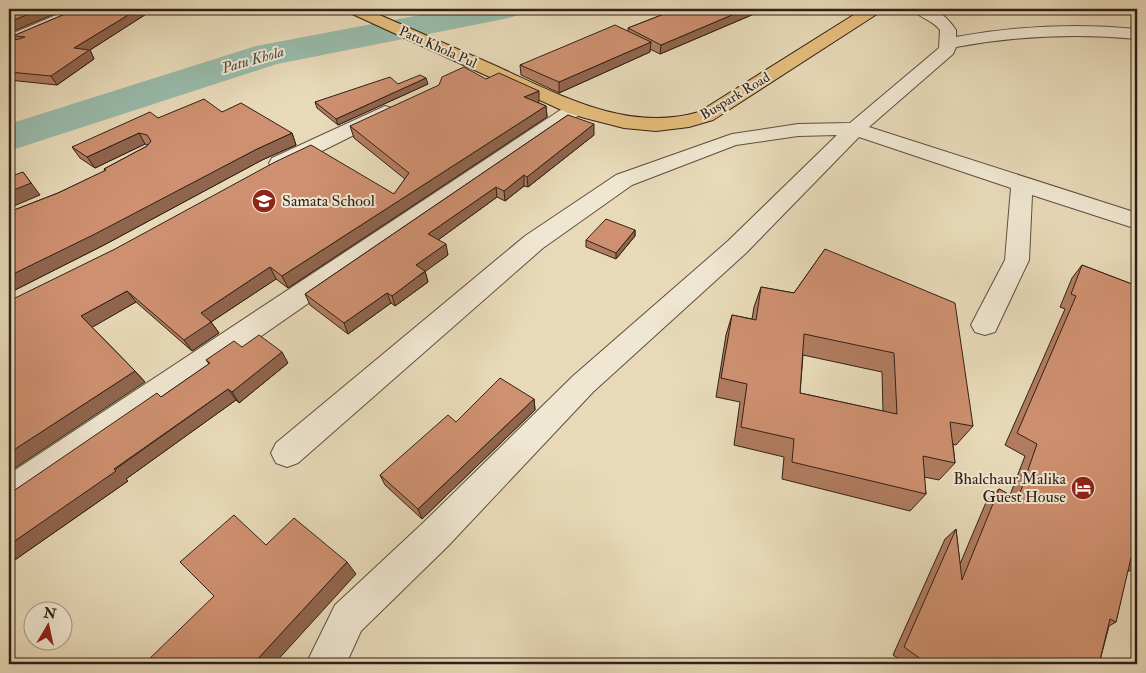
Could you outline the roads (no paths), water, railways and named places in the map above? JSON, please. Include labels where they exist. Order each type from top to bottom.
[{"type":"main road","name":"Patu Khola Pul","points":[[354,9],[522,85]]},
{"type":"main road","name":"Buspark Road","points":[[522,85],[575,109],[606,119],[659,126],[686,123],[706,116],[878,9]]},
{"type":"street","points":[[9,42],[83,9]]},
{"type":"street","points":[[326,664],[348,618],[436,534],[583,384],[737,247],[855,129],[947,50],[949,43],[948,30],[938,18],[920,9]]},
{"type":"street","points":[[9,28],[32,31]]},
{"type":"street","points":[[949,43],[984,36],[1058,30],[1137,34]]},
{"type":"street","points":[[262,172],[406,102]]},
{"type":"street","points":[[9,492],[575,109]]},
{"type":"street","points":[[288,453],[534,242],[624,180],[732,140],[798,130],[855,129],[1137,221]]},
{"type":"street","points":[[986,325],[1017,260],[1022,184]]},
{"type":"waterway","name":"Patu Khola","points":[[9,138],[269,54],[504,9]]},
{"type":"place","name":"Samata School","points":[[264,201]]},
{"type":"place","name":"Bhalchaur Malika Guest House","points":[[1083,488]]}]
